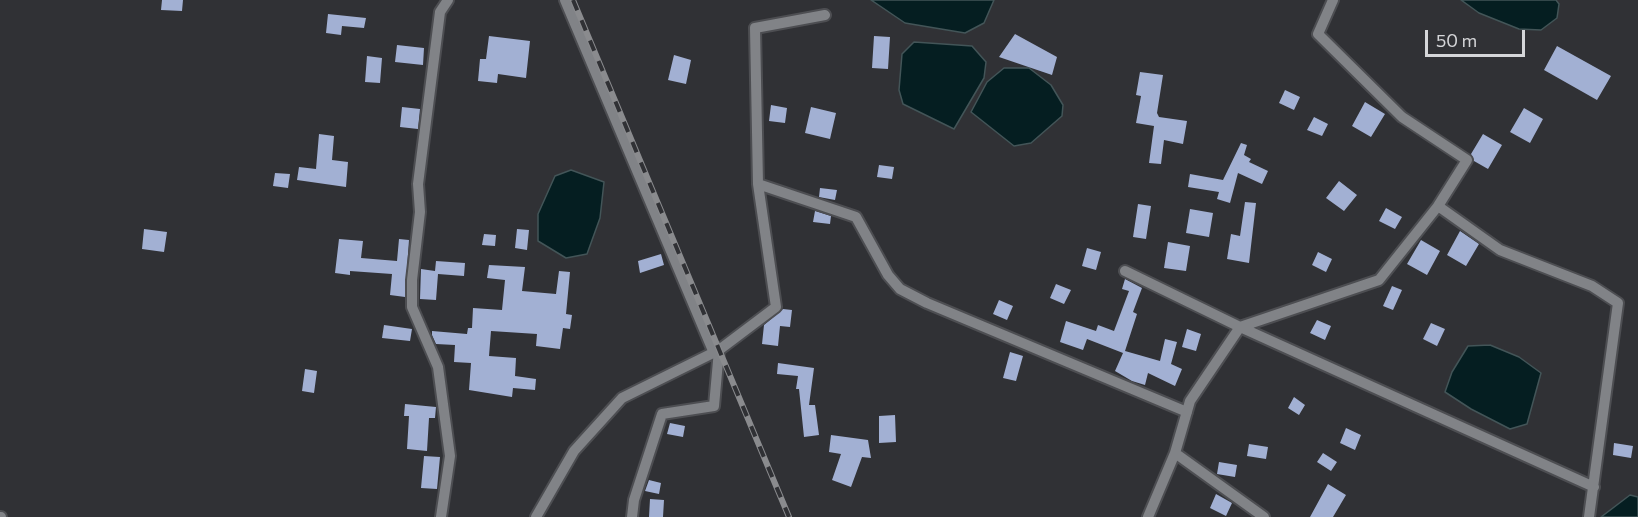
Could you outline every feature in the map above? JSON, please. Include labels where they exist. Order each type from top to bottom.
[{"type":"street","points":[[441,517],[450,456],[438,366],[412,307],[412,280],[420,212],[418,184],[440,12],[448,0]]},
{"type":"street","points":[[565,0],[716,352],[714,406],[663,414],[634,500],[632,517]]},
{"type":"street","points":[[1148,517],[1175,453],[1190,401],[1240,327],[1379,280],[1438,206],[1467,160],[1402,117],[1318,34],[1333,0]]},
{"type":"street","points":[[536,517],[574,451],[622,398],[716,352],[776,307],[758,184],[755,28],[825,15]]},
{"type":"street","points":[[758,184],[856,217],[888,275],[900,289],[927,303],[1187,412]]},
{"type":"street","points":[[1438,206],[1500,250],[1592,286],[1618,303],[1589,517]]},
{"type":"street","points":[[1125,271],[1240,327],[1594,487]]},
{"type":"street","points":[[1175,453],[1264,517]]},
{"type":"water","points":[[871,0],[994,0],[984,23],[965,33],[905,23]]},
{"type":"water","points":[[1461,0],[1556,0],[1559,4],[1557,18],[1541,30],[1519,29],[1479,13]]},
{"type":"water","points":[[914,42],[972,46],[986,62],[984,78],[954,129],[903,104],[899,90],[902,54]]},
{"type":"water","points":[[1004,68],[1029,68],[1051,85],[1063,105],[1062,116],[1031,143],[1014,146],[971,112],[987,82]]},
{"type":"water","points":[[571,170],[604,182],[600,218],[587,254],[566,258],[538,241],[538,214],[555,176]]},
{"type":"water","points":[[1490,345],[1519,357],[1541,373],[1527,424],[1510,429],[1471,409],[1445,392],[1452,372],[1468,346]]},
{"type":"water","points":[[1630,495],[1638,497],[1638,517],[1601,517]]},
{"type":"building","points":[[162,0],[183,0],[182,11],[161,10]]},
{"type":"building","points":[[328,14],[366,18],[364,28],[342,26],[341,35],[326,33]]},
{"type":"building","points":[[1015,34],[1057,57],[1052,75],[999,57]]},
{"type":"building","points":[[489,36],[530,41],[526,78],[498,74],[497,83],[478,81],[480,59],[486,59]]},
{"type":"building","points":[[874,36],[890,37],[888,69],[872,68]]},
{"type":"building","points":[[397,45],[424,48],[423,65],[395,62]]},
{"type":"building","points":[[1557,46],[1611,76],[1597,100],[1544,70]]},
{"type":"building","points":[[674,55],[691,60],[686,84],[668,80]]},
{"type":"building","points":[[367,56],[382,58],[380,83],[365,82]]},
{"type":"building","points":[[1140,72],[1163,75],[1157,113],[1159,117],[1187,121],[1183,144],[1164,140],[1161,164],[1149,163],[1154,126],[1136,123],[1141,96],[1136,95]]},
{"type":"building","points":[[1285,90],[1300,97],[1294,110],[1279,103]]},
{"type":"building","points":[[1365,102],[1385,114],[1371,137],[1352,126]]},
{"type":"building","points":[[771,105],[787,108],[785,123],[769,121]]},
{"type":"building","points":[[402,107],[420,109],[418,129],[400,127]]},
{"type":"building","points":[[811,107],[836,113],[830,139],[805,133]]},
{"type":"building","points":[[1524,108],[1543,119],[1530,143],[1510,132]]},
{"type":"building","points":[[1314,117],[1328,124],[1322,136],[1307,130]]},
{"type":"building","points":[[319,134],[334,136],[332,160],[348,162],[346,187],[297,180],[299,167],[316,169]]},
{"type":"building","points":[[1483,134],[1502,145],[1488,169],[1474,161],[1471,154]]},
{"type":"building","points":[[1241,143],[1247,145],[1244,155],[1251,159],[1249,162],[1268,171],[1262,184],[1238,173],[1230,203],[1217,199],[1219,192],[1188,187],[1190,174],[1223,180]]},
{"type":"building","points":[[879,165],[894,167],[892,179],[877,177]]},
{"type":"building","points":[[275,173],[290,174],[288,188],[273,186]]},
{"type":"building","points":[[1339,181],[1357,195],[1344,211],[1326,198]]},
{"type":"building","points":[[820,188],[837,190],[835,200],[819,197]]},
{"type":"building","points":[[1245,202],[1256,203],[1249,263],[1227,259],[1231,234],[1240,236]]},
{"type":"building","points":[[1138,204],[1151,206],[1146,239],[1133,237]]},
{"type":"building","points":[[1386,208],[1402,217],[1395,229],[1379,221]]},
{"type":"building","points":[[1190,209],[1213,213],[1209,237],[1186,233]]},
{"type":"building","points":[[815,211],[831,216],[830,224],[813,222]]},
{"type":"building","points":[[144,229],[167,232],[164,252],[142,249]]},
{"type":"building","points":[[517,229],[529,230],[527,250],[515,248]]},
{"type":"building","points":[[1460,231],[1479,244],[1466,266],[1447,255]]},
{"type":"building","points":[[484,234],[496,235],[495,246],[482,245]]},
{"type":"building","points":[[339,239],[363,241],[361,258],[397,261],[399,239],[409,240],[405,297],[390,295],[392,274],[350,271],[350,275],[335,273]]},
{"type":"building","points":[[1421,240],[1440,251],[1427,275],[1407,264]]},
{"type":"building","points":[[1168,242],[1190,246],[1186,271],[1164,268]]},
{"type":"building","points":[[1087,248],[1101,252],[1096,270],[1082,266]]},
{"type":"building","points":[[1318,252],[1332,259],[1326,272],[1312,265]]},
{"type":"building","points":[[661,254],[664,265],[640,273],[638,261]]},
{"type":"building","points":[[436,261],[465,263],[464,276],[438,274],[436,300],[420,299],[421,269],[435,271]]},
{"type":"building","points":[[489,265],[525,267],[522,291],[556,294],[559,271],[570,272],[566,314],[572,315],[570,329],[563,328],[560,349],[536,346],[537,334],[491,331],[489,356],[516,358],[515,376],[536,379],[535,390],[513,388],[512,397],[469,390],[471,363],[454,362],[455,345],[436,344],[432,335],[432,331],[467,334],[468,328],[472,328],[473,308],[502,310],[505,280],[487,278]]},
{"type":"building","points":[[1125,279],[1142,288],[1133,312],[1137,314],[1125,351],[1160,361],[1165,339],[1177,342],[1171,364],[1182,369],[1175,386],[1148,373],[1145,385],[1132,381],[1115,371],[1123,353],[1087,339],[1083,350],[1060,342],[1066,321],[1096,331],[1098,325],[1114,331],[1129,291],[1122,289]]},
{"type":"building","points":[[1056,284],[1071,290],[1064,304],[1050,298]]},
{"type":"building","points":[[1392,286],[1402,290],[1393,310],[1383,306]]},
{"type":"building","points":[[999,300],[1013,306],[1007,320],[993,314]]},
{"type":"building","points":[[783,309],[792,310],[790,327],[780,326],[778,346],[762,344],[764,325]]},
{"type":"building","points":[[1317,320],[1331,326],[1325,340],[1310,333]]},
{"type":"building","points":[[1431,323],[1445,329],[1437,346],[1423,339]]},
{"type":"building","points":[[384,325],[412,329],[410,341],[382,338]]},
{"type":"building","points":[[1187,329],[1201,334],[1196,351],[1182,347]]},
{"type":"building","points":[[1010,352],[1023,356],[1016,381],[1003,378]]},
{"type":"building","points":[[778,363],[814,368],[809,405],[815,405],[819,435],[804,437],[799,389],[796,389],[798,376],[777,374]]},
{"type":"building","points":[[305,369],[317,371],[314,393],[302,391]]},
{"type":"building","points":[[1294,397],[1305,405],[1299,415],[1288,408]]},
{"type":"building","points":[[405,404],[436,407],[435,418],[429,418],[427,451],[407,449],[409,416],[404,416]]},
{"type":"building","points":[[895,415],[896,442],[879,443],[879,416]]},
{"type":"building","points":[[670,423],[685,426],[683,437],[667,434]]},
{"type":"building","points":[[1346,428],[1361,435],[1355,450],[1340,443]]},
{"type":"building","points":[[831,435],[868,440],[871,458],[862,457],[851,487],[832,480],[841,454],[829,452]]},
{"type":"building","points":[[1614,443],[1633,446],[1631,458],[1613,455]]},
{"type":"building","points":[[1249,444],[1268,447],[1266,459],[1247,456]]},
{"type":"building","points":[[1323,453],[1337,462],[1331,471],[1317,462]]},
{"type":"building","points":[[424,456],[440,457],[437,489],[421,488]]},
{"type":"building","points":[[1219,462],[1237,465],[1235,477],[1217,474]]},
{"type":"building","points":[[649,480],[661,483],[659,494],[645,491]]},
{"type":"building","points":[[1328,484],[1346,495],[1333,517],[1310,517]]},
{"type":"building","points":[[1216,494],[1232,503],[1226,516],[1210,508]]},
{"type":"building","points":[[650,499],[664,500],[663,517],[649,517]]},
{"type":"railway","points":[[573,0],[789,517]]}]
